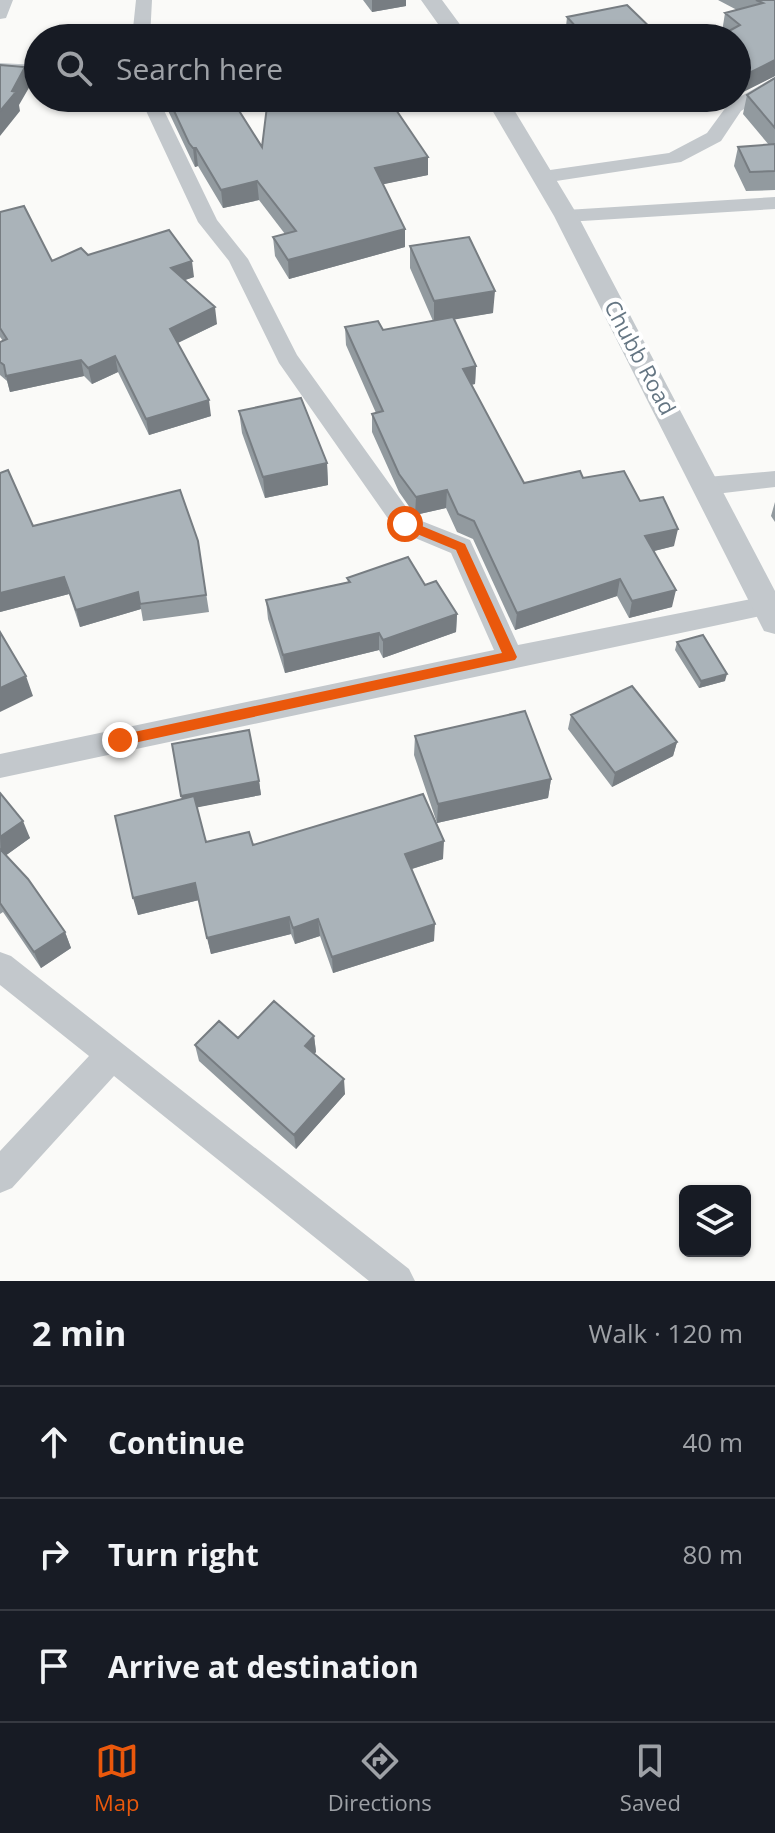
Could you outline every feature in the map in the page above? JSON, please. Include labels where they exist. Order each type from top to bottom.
[{"type":"street","points":[[0,14],[5,0]]},
{"type":"street","points":[[142,24],[144,0]]},
{"type":"street","points":[[431,0],[449,24]]},
{"type":"street","points":[[0,68],[24,69]]},
{"type":"street","points":[[751,97],[775,82]]},
{"type":"street","points":[[156,112],[208,222],[238,259],[287,358],[405,524],[461,547],[510,657]]},
{"type":"street","name":"Chubb Road","points":[[504,112],[566,216],[771,614]]},
{"type":"street","points":[[543,177],[674,158],[714,137],[732,112]]},
{"type":"street","points":[[566,216],[775,203]]},
{"type":"street","points":[[707,486],[775,479]]},
{"type":"street","points":[[0,766],[510,657],[771,614]]},
{"type":"street","points":[[0,966],[397,1281]]},
{"type":"street","points":[[0,1176],[113,1054]]},
{"type":"building","points":[[756,0],[775,0],[775,60],[751,72],[751,24],[739,24],[725,13],[763,3]]},
{"type":"building","points":[[627,5],[647,24],[573,24],[567,17]]},
{"type":"building","points":[[0,65],[24,67],[12,91],[16,92],[0,111]]},
{"type":"building","points":[[775,78],[775,128],[751,100],[751,93]]},
{"type":"building","points":[[175,112],[240,112],[262,147],[266,112],[397,112],[428,157],[375,168],[405,229],[288,260],[273,237],[296,231],[257,181],[221,190],[196,148],[189,143]]},
{"type":"building","points":[[775,144],[775,171],[750,172],[738,147]]},
{"type":"building","points":[[24,206],[52,261],[81,248],[88,255],[169,230],[192,261],[171,268],[215,307],[170,329],[209,400],[146,419],[115,356],[88,368],[81,360],[6,376],[4,365],[0,362],[0,342],[7,339],[0,328],[0,212]]},
{"type":"building","points":[[469,237],[495,291],[434,301],[410,246]]},
{"type":"building","points":[[453,317],[476,366],[463,369],[524,483],[580,471],[583,478],[624,471],[640,501],[663,497],[678,529],[645,536],[676,590],[632,601],[620,579],[517,613],[474,521],[458,514],[447,490],[416,497],[399,474],[372,414],[383,411],[345,327],[378,321],[383,330]]},
{"type":"building","points":[[301,398],[327,463],[263,477],[239,411]]},
{"type":"building","points":[[8,470],[33,526],[180,490],[198,541],[206,595],[140,604],[138,592],[76,610],[64,577],[0,593],[0,473]]},
{"type":"building","points":[[408,557],[425,585],[436,581],[457,614],[383,640],[379,633],[283,655],[266,600],[350,582],[347,578]]},
{"type":"building","points":[[0,632],[26,676],[0,688]]},
{"type":"building","points":[[703,635],[727,674],[701,681],[677,642]]},
{"type":"building","points":[[632,686],[677,742],[615,773],[571,715]]},
{"type":"building","points":[[525,711],[551,779],[438,804],[415,736]]},
{"type":"building","points":[[249,730],[259,781],[181,796],[172,744]]},
{"type":"building","points":[[0,793],[23,821],[0,837]]},
{"type":"building","points":[[423,794],[444,841],[405,854],[435,924],[332,957],[318,919],[293,928],[289,917],[207,938],[195,883],[133,898],[115,816],[194,796],[206,842],[249,832],[253,845]]},
{"type":"building","points":[[0,849],[28,879],[65,932],[34,952],[0,903]]},
{"type":"building","points":[[274,1001],[314,1036],[305,1046],[344,1079],[294,1135],[195,1045],[219,1021],[238,1038]]},
{"type":"route","points":[[120,740],[510,657],[461,547],[405,524]]}]
